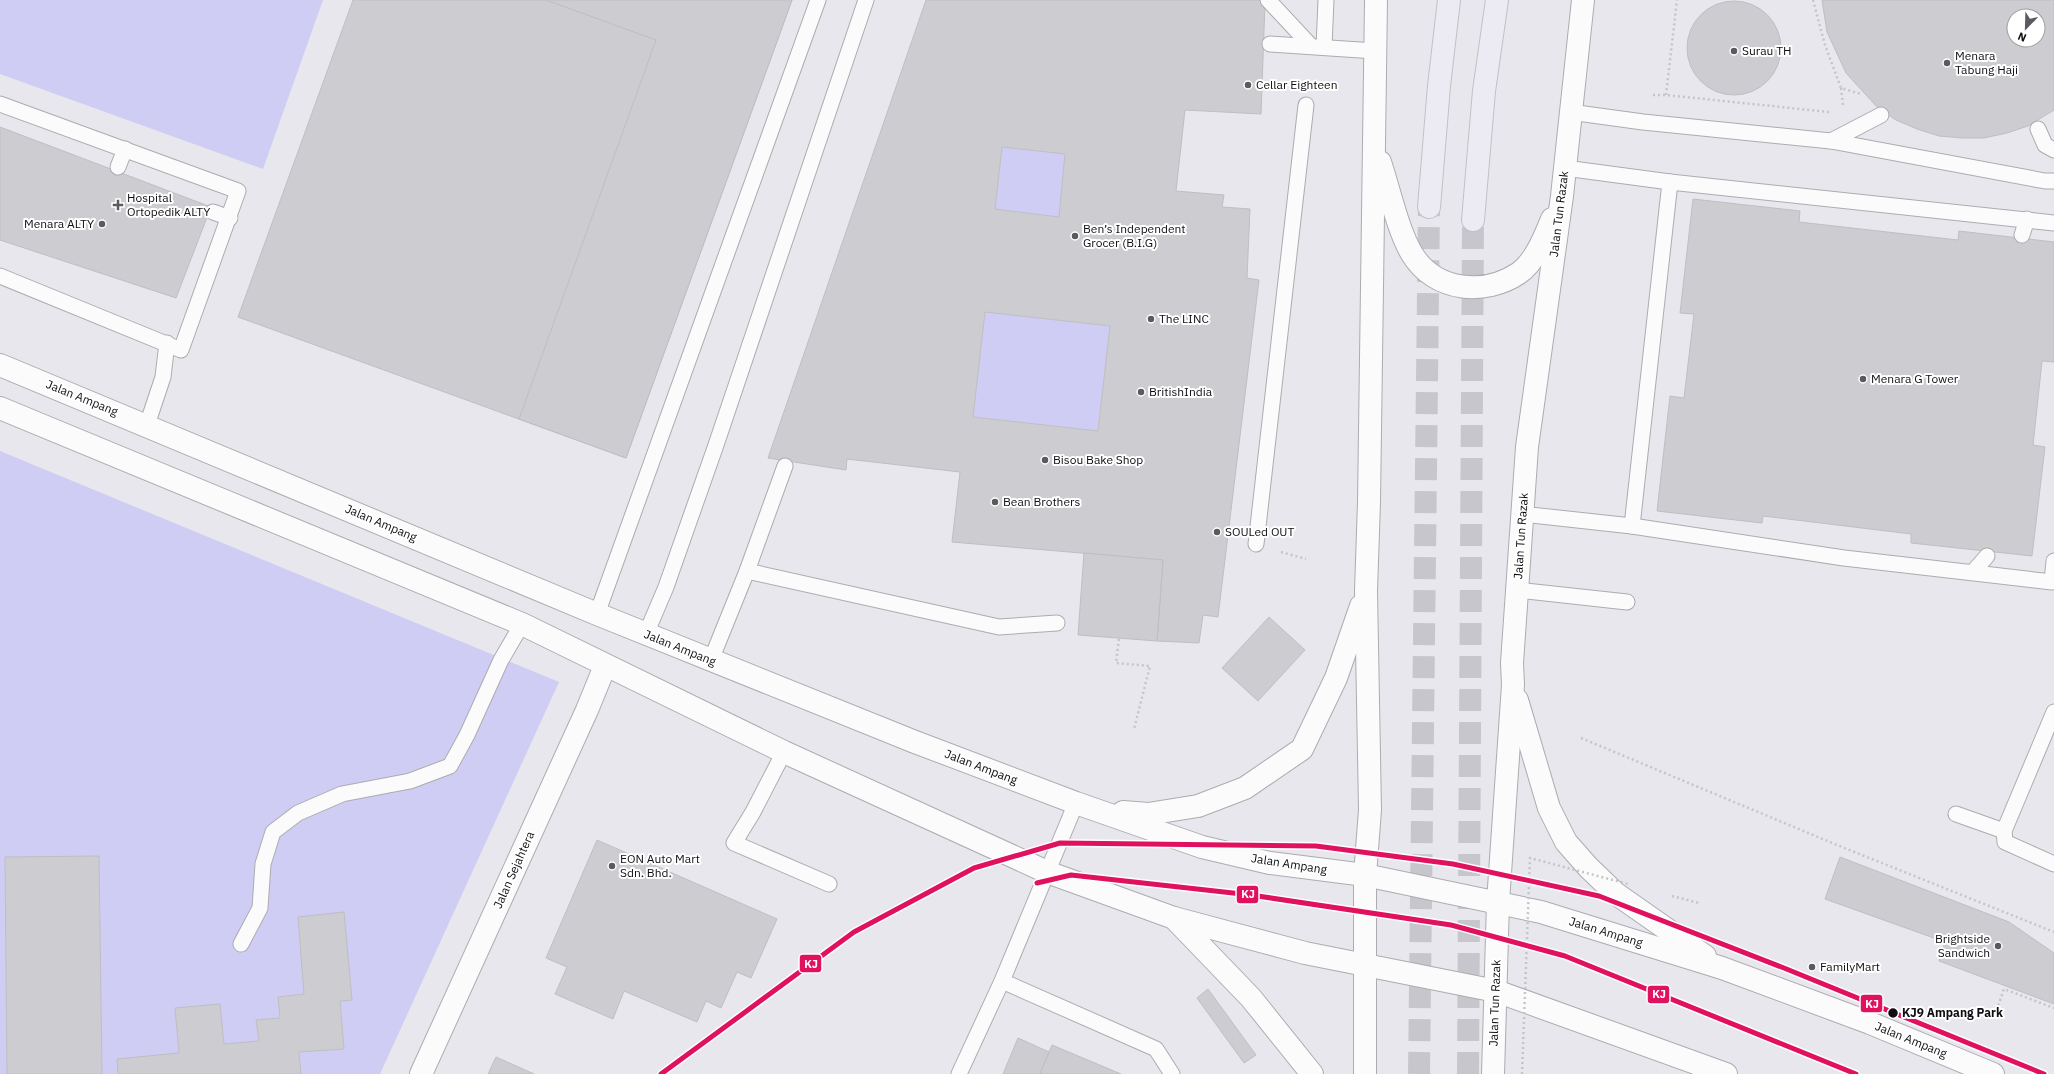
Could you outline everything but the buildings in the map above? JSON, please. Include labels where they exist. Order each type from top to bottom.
[{"type":"main road","points":[[1365,1074],[1364,963],[1366,875],[1370,810],[1366,591],[1375,146],[1376,0]]},
{"type":"main road","points":[[1429,207],[1438,86],[1449,0]]},
{"type":"main road","points":[[1473,220],[1484,92],[1497,0]]},
{"type":"main road","name":"Jalan Tun Razak","points":[[1493,1074],[1498,902],[1513,685],[1512,663],[1516,590],[1527,447],[1562,196],[1583,0]]},
{"type":"main road","points":[[1375,146],[1404,238],[1412,254],[1423,268],[1447,284],[1459,287],[1476,288],[1491,286],[1520,272],[1538,250],[1562,196]]},
{"type":"main road","name":"Jalan Ampang","points":[[0,365],[646,634],[915,742],[1098,811],[1202,847],[1270,863],[1366,875],[1541,912],[1722,968],[1870,1023],[1993,1074]]},
{"type":"main road","points":[[0,408],[522,624],[605,666],[784,752],[1047,872],[1174,918],[1305,953],[1364,963],[1496,991],[1726,1074]]},
{"type":"main road","points":[[1098,811],[1148,814],[1198,806],[1245,788],[1302,749],[1336,678],[1366,591]]},
{"type":"main road","name":"Jalan Sejahtera","points":[[421,1074],[587,710],[605,666]]},
{"type":"main road","points":[[1513,685],[1549,808],[1566,842],[1588,867],[1615,892],[1722,968]]},
{"type":"main road","points":[[1174,918],[1251,998],[1312,1074]]},
{"type":"lane","points":[[597,614],[818,0]]},
{"type":"lane","points":[[646,634],[666,587],[713,452],[866,0]]},
{"type":"lane","points":[[1268,0],[1318,47]]},
{"type":"lane","points":[[1318,47],[1326,0]]},
{"type":"lane","points":[[1270,44],[1375,51]]},
{"type":"lane","points":[[0,104],[238,191],[230,218],[180,350],[167,343],[0,276]]},
{"type":"lane","points":[[1256,544],[1306,105]]},
{"type":"lane","points":[[1570,112],[1642,122],[1831,141],[2045,181],[2054,181]]},
{"type":"lane","points":[[1831,141],[1881,115]]},
{"type":"lane","points":[[2038,128],[2045,146],[2054,150]]},
{"type":"lane","points":[[118,167],[125,149]]},
{"type":"lane","points":[[1565,168],[1670,182],[2054,223]]},
{"type":"lane","points":[[1632,526],[1670,182]]},
{"type":"lane","points":[[213,212],[230,218]]},
{"type":"lane","points":[[2022,235],[2027,219]]},
{"type":"lane","points":[[147,425],[163,377],[167,343]]},
{"type":"lane","points":[[0,421],[34,422]]},
{"type":"lane","points":[[711,660],[747,571],[785,466]]},
{"type":"lane","points":[[1522,514],[1632,526],[1844,558],[2052,582],[2054,561]]},
{"type":"lane","points":[[1973,572],[1987,556]]},
{"type":"lane","points":[[1938,568],[1948,557]]},
{"type":"lane","points":[[747,571],[999,627],[1057,623]]},
{"type":"lane","points":[[1516,590],[1627,602]]},
{"type":"lane","points":[[241,944],[260,908],[263,864],[273,832],[298,813],[342,794],[410,781],[450,766],[467,735],[501,660],[522,624]]},
{"type":"lane","points":[[2054,712],[2004,831],[2005,842],[2054,864]]},
{"type":"lane","points":[[784,752],[753,812],[734,843],[829,884]]},
{"type":"lane","points":[[959,1074],[1002,981],[1076,803]]},
{"type":"lane","points":[[1956,814],[2004,831]]},
{"type":"lane","points":[[1002,981],[1156,1048],[1172,1074]]},
{"type":"path","points":[[1666,95],[1677,0]]},
{"type":"path","points":[[1813,0],[1825,45],[1841,88],[1844,104],[1839,107]]},
{"type":"path","points":[[1841,88],[1861,94]]},
{"type":"path","points":[[1652,95],[1666,95],[1829,112],[1834,109]]},
{"type":"path","points":[[1119,639],[1116,663],[1150,666],[1134,729]]},
{"type":"path","points":[[1581,738],[1837,845],[2054,932]]},
{"type":"path","points":[[1522,1074],[1530,858],[1628,884]]},
{"type":"path","points":[[1995,1015],[2004,989],[2054,1008]]},
{"type":"shaded area","points":[[0,0],[323,0],[263,169],[0,74]]},
{"type":"shaded area","points":[[1002,147],[1065,154],[1059,217],[995,209]]},
{"type":"shaded area","points":[[985,312],[1110,326],[1098,431],[973,417]]},
{"type":"shaded area","points":[[0,451],[559,682],[380,1074],[0,1074]]},
{"type":"tunnel","points":[[1419,1074],[1429,207]]},
{"type":"tunnel","points":[[1468,1074],[1473,220]]},
{"type":"transit line","name":"KJ","points":[[661,1074],[854,932],[974,868],[1060,843],[1316,846],[1453,864],[1599,896],[1784,968],[2044,1074]]},
{"type":"transit line","name":"KJ","points":[[1037,883],[1071,875],[1251,895],[1451,925],[1565,956],[1856,1074]]},
{"type":"place","name":"Surau TH","points":[[1734,51]]},
{"type":"place","name":"Menara Tabung Haji","points":[[1947,63]]},
{"type":"place","name":"Cellar Eighteen","points":[[1248,85]]},
{"type":"place","name":"Hospital Ortopedik ALTY","points":[[118,205]]},
{"type":"place","name":"Menara ALTY","points":[[102,224]]},
{"type":"place","name":"Ben’s Independent Grocer (B.I.G)","points":[[1075,236]]},
{"type":"place","name":"The LINC","points":[[1151,319]]},
{"type":"place","name":"Menara G Tower","points":[[1863,379]]},
{"type":"place","name":"BritishIndia","points":[[1141,392]]},
{"type":"place","name":"Bisou Bake Shop","points":[[1045,460]]},
{"type":"place","name":"Bean Brothers","points":[[995,502]]},
{"type":"place","name":"SOULed OUT","points":[[1217,532]]},
{"type":"place","name":"EON Auto Mart Sdn. Bhd.","points":[[612,866]]},
{"type":"place","name":"Brightside Sandwich","points":[[1998,946]]},
{"type":"place","name":"FamilyMart","points":[[1812,967]]},
{"type":"place","name":"KJ9 Ampang Park","points":[[1893,1013]]}]
